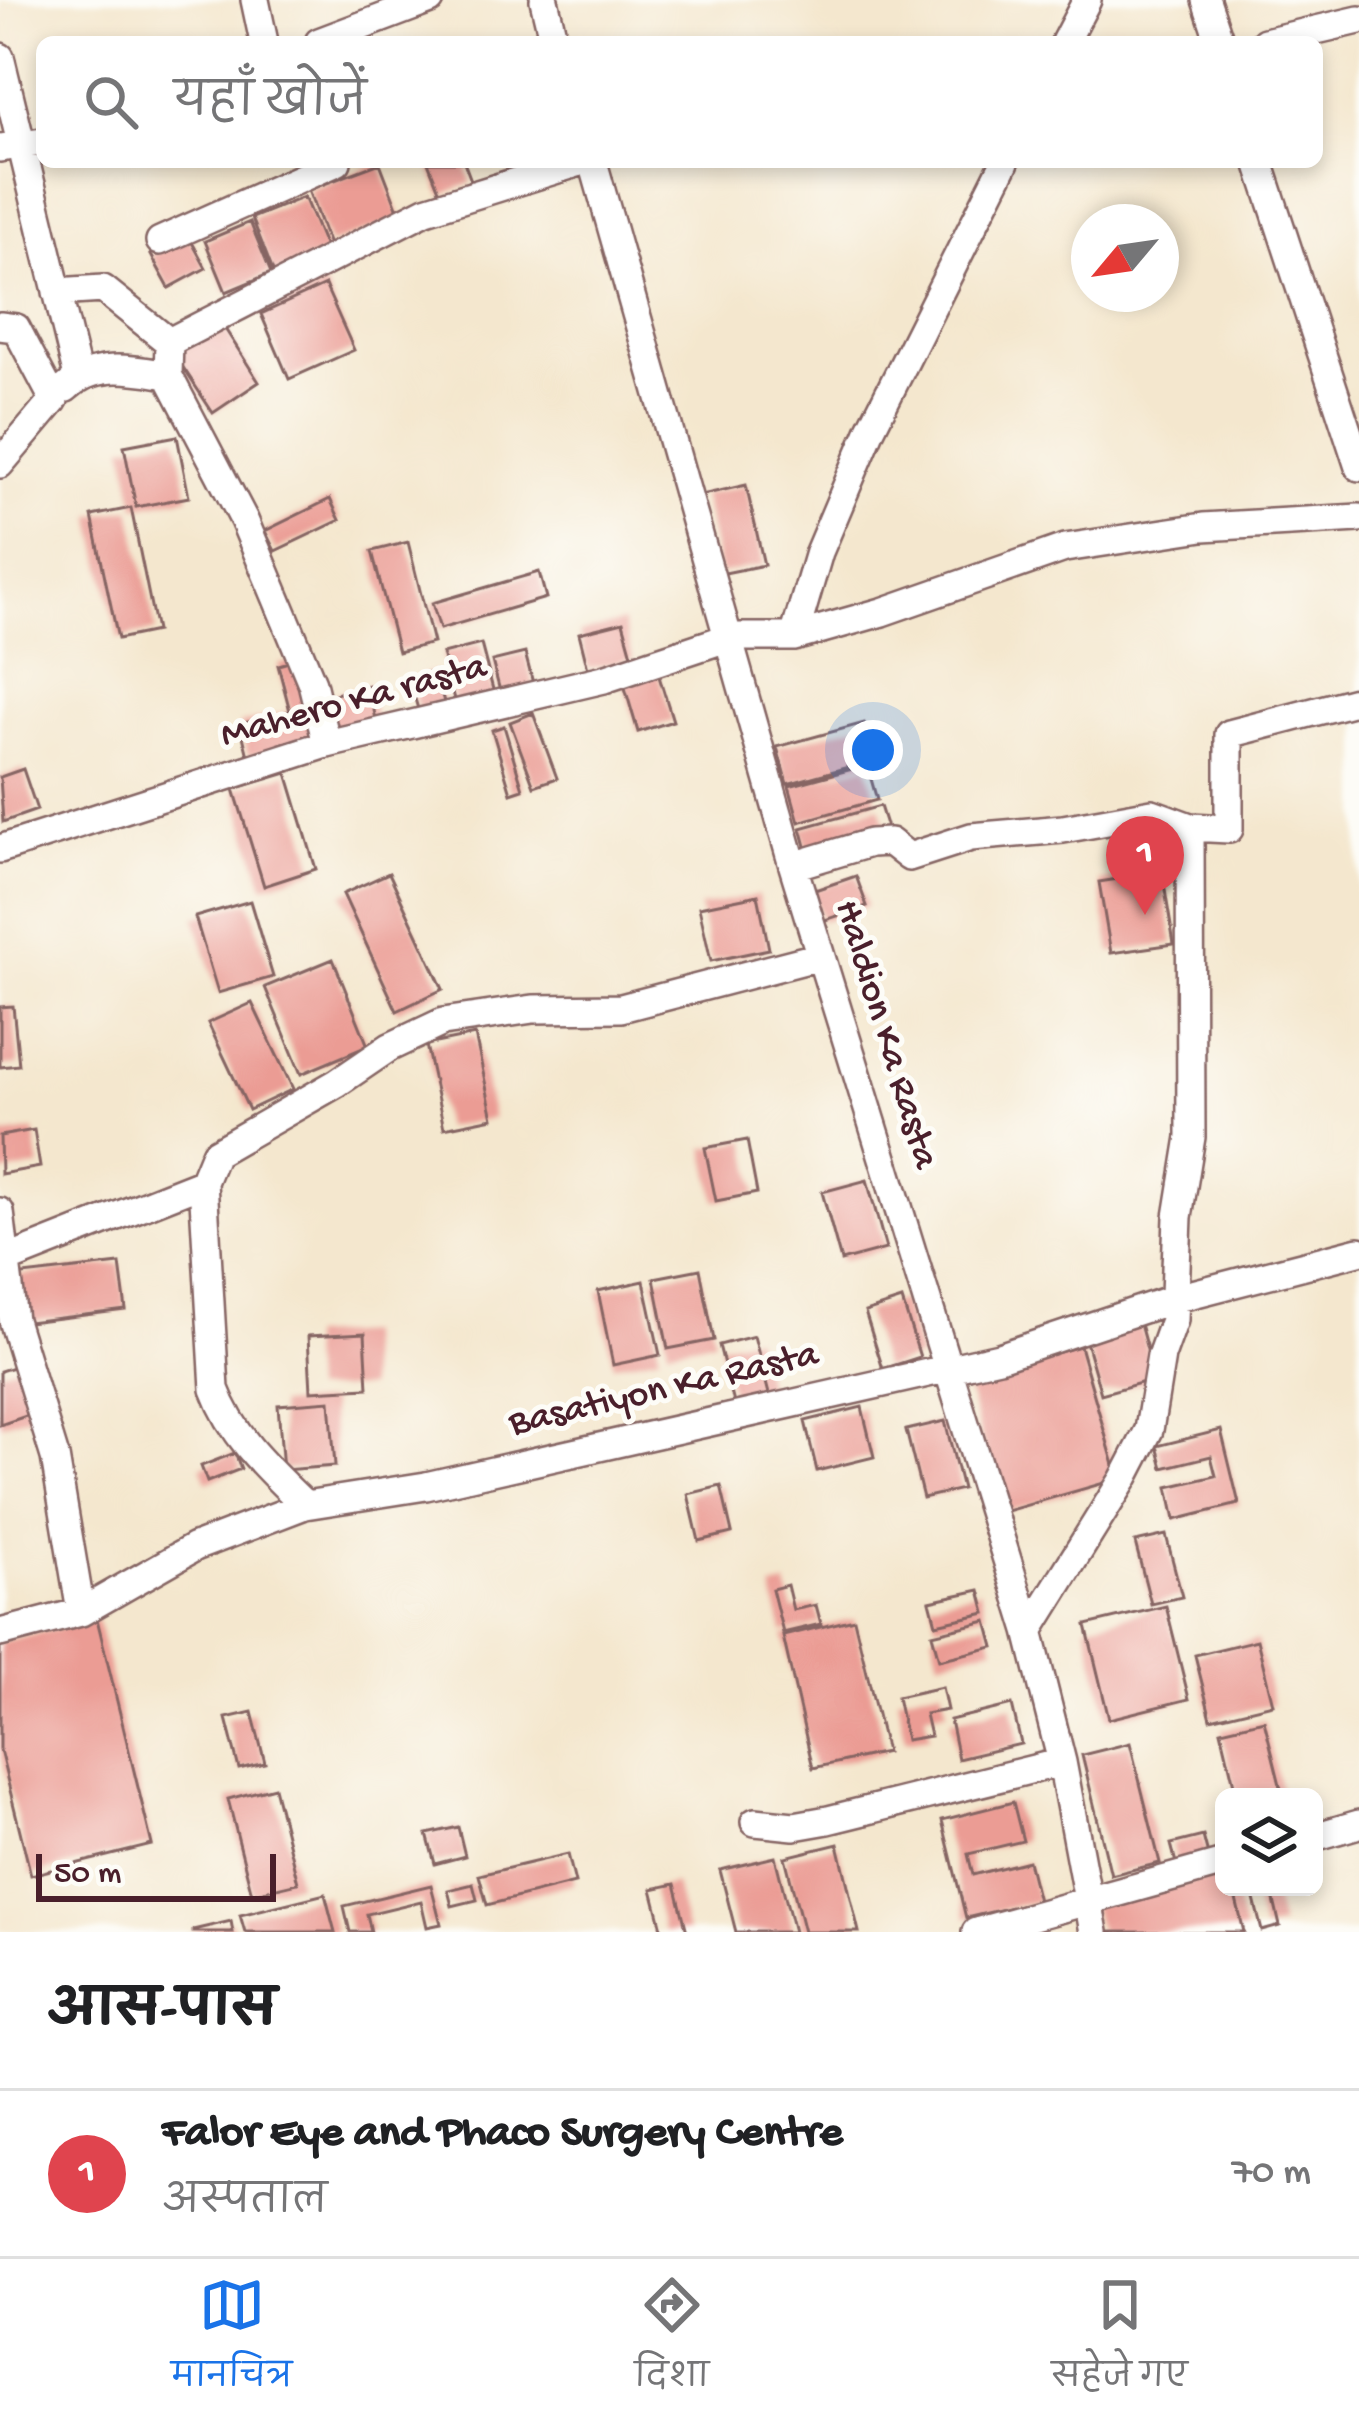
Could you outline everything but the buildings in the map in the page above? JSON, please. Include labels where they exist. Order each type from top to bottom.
[{"type":"street","points":[[255,0],[263,36]]},
{"type":"street","points":[[335,36],[430,0]]},
{"type":"street","points":[[544,0],[553,36]]},
{"type":"street","points":[[1069,36],[1088,0]]},
{"type":"street","points":[[1206,0],[1218,36]]},
{"type":"street","points":[[1291,36],[1359,20]]},
{"type":"street","points":[[0,57],[78,377]]},
{"type":"street","points":[[160,241],[324,168]]},
{"type":"street","points":[[169,342],[426,210],[561,168]]},
{"type":"street","name":"Haldion Ka Rasta","points":[[594,168],[793,866],[1029,1631],[1062,1762],[1094,1932]]},
{"type":"street","points":[[794,638],[819,552],[871,429],[1002,168]]},
{"type":"street","points":[[1261,168],[1359,467]]},
{"type":"street","points":[[57,292],[103,289],[169,342]]},
{"type":"street","points":[[0,326],[16,328],[54,400]]},
{"type":"street","points":[[169,342],[168,375],[244,520],[312,683],[327,744]]},
{"type":"street","points":[[0,464],[78,377],[115,367],[168,375]]},
{"type":"street","name":"Mahero Ka rasta","points":[[0,849],[327,744],[604,679],[730,637],[794,638],[1065,548],[1203,527],[1359,518]]},
{"type":"street","points":[[793,866],[870,843],[890,842],[909,857],[971,837],[1063,829],[1152,813],[1190,827],[1229,829],[1229,734],[1359,700]]},
{"type":"street","points":[[1029,1631],[1149,1430],[1161,1356],[1174,1320],[1178,1217],[1191,1137],[1190,827]]},
{"type":"street","points":[[305,1505],[252,1454],[224,1415],[215,1389],[203,1182],[215,1153],[417,1032],[478,1015],[621,1008],[820,956]]},
{"type":"street","points":[[6,1260],[203,1182]]},
{"type":"street","points":[[0,1212],[13,1320],[55,1457],[81,1612]]},
{"type":"street","name":"Basatiyon Ka Rasta","points":[[0,1634],[81,1612],[195,1547],[305,1505],[426,1486],[999,1357],[1173,1299],[1359,1251]]},
{"type":"street","points":[[755,1822],[794,1826],[827,1820],[1062,1762]]},
{"type":"street","points":[[1323,1834],[1359,1824]]},
{"type":"street","points":[[976,1932],[1215,1866]]},
{"type":"place","name":"Falor Eye and Phaco Surgery Centre","points":[[1145,915]]}]
